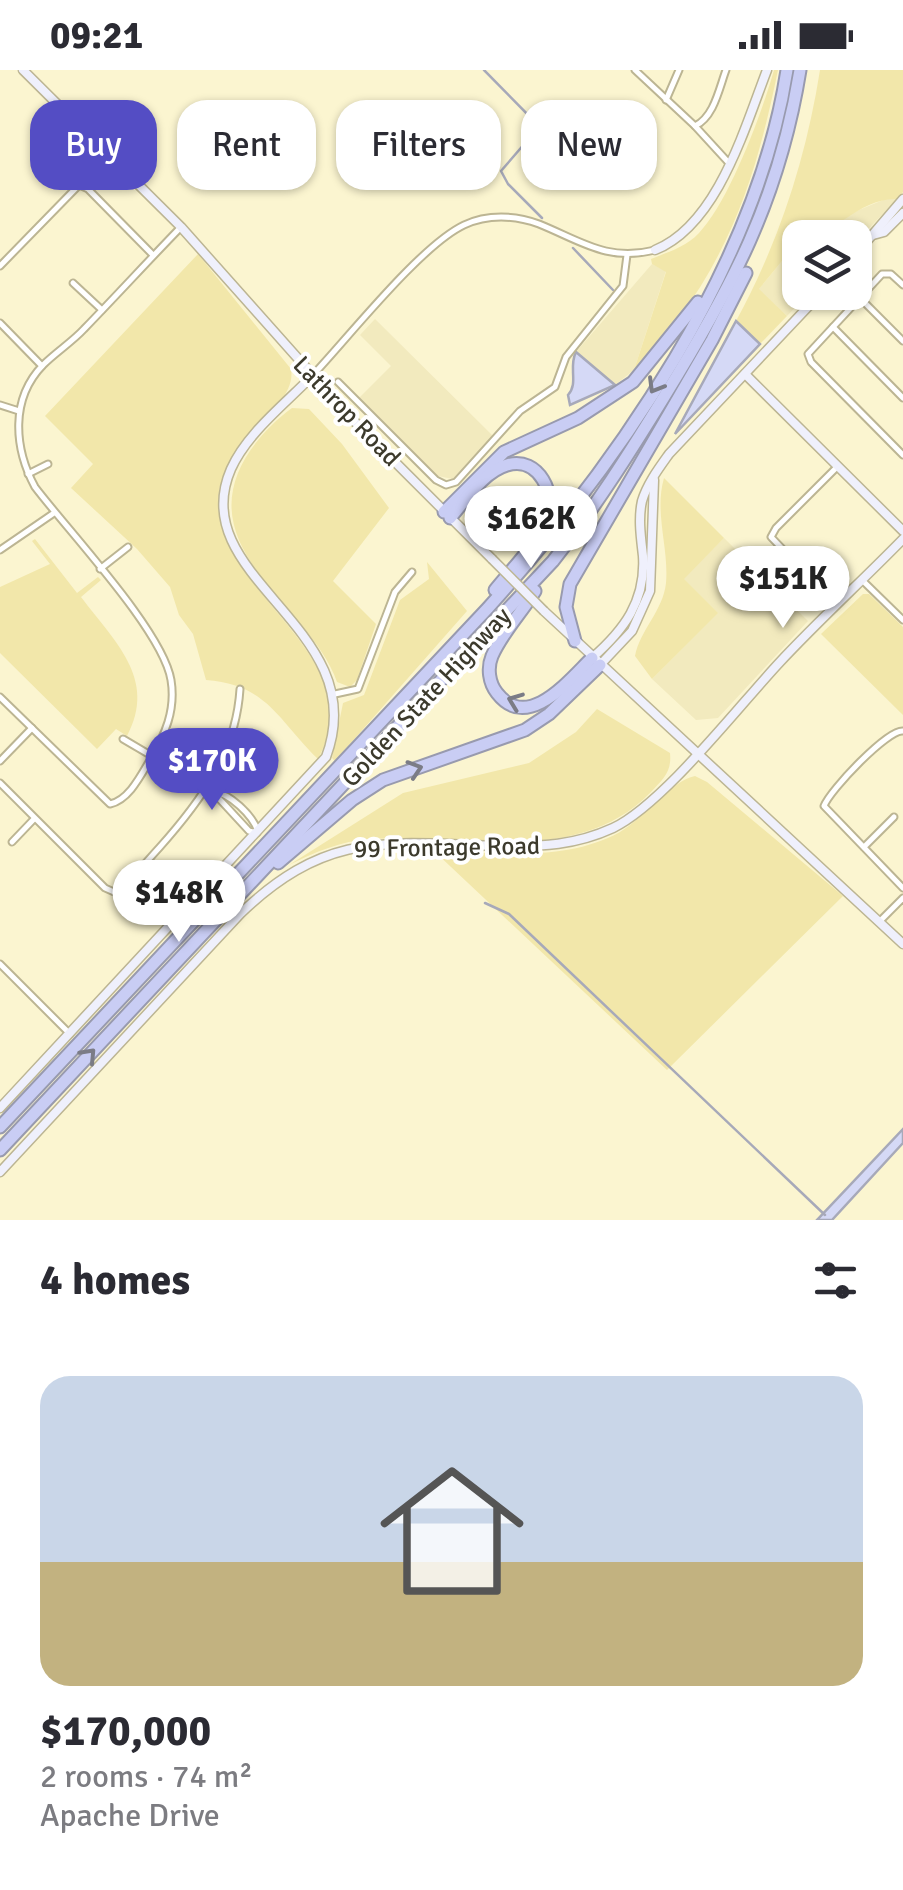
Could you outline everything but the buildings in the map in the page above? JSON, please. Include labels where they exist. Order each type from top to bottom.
[{"type":"highway","name":"Golden State Highway","points":[[0,1127],[540,551],[638,414],[725,265],[751,208],[770,151],[787,70]]},
{"type":"highway","name":"Golden State Highway","points":[[0,1150],[553,561],[612,481],[719,308],[755,236],[784,154],[800,70]]},
{"type":"highway","points":[[575,641],[566,607],[570,584],[734,298],[770,214],[784,154]]},
{"type":"highway","points":[[447,515],[504,452],[578,418],[633,382],[725,265]]},
{"type":"highway","points":[[344,758],[497,587],[540,531],[550,504],[548,486],[532,469],[515,463],[504,465],[447,515]]},
{"type":"highway","points":[[553,561],[492,656],[492,686],[510,704],[534,707],[596,662]]},
{"type":"highway","points":[[250,883],[366,790],[410,770],[526,730],[549,714],[596,662]]},
{"type":"street","name":"Lathrop Road","points":[[24,70],[181,227],[312,376],[447,515],[596,662],[903,944]]},
{"type":"street","points":[[635,70],[728,162]]},
{"type":"street","points":[[666,100],[680,70]]},
{"type":"street","points":[[694,126],[702,123],[710,111],[726,70]]},
{"type":"street","points":[[0,1108],[258,833],[326,756],[334,737],[335,694],[324,666],[237,551],[224,512],[228,480],[240,454],[430,250],[467,223],[494,217],[522,219],[598,252],[627,255],[654,250],[682,236],[698,220],[728,162],[767,70]]},
{"type":"street","points":[[0,266],[69,192],[81,185],[154,255]]},
{"type":"street","points":[[873,235],[903,199]]},
{"type":"street","points":[[873,235],[884,232],[903,213]]},
{"type":"street","points":[[0,697],[103,799],[117,802],[152,756],[170,718],[169,671],[154,638],[54,513],[28,474],[19,450],[19,410],[42,366],[181,227]]},
{"type":"street","points":[[338,382],[436,480],[456,482],[520,410],[556,387],[566,358],[623,286],[627,255]]},
{"type":"street","points":[[872,286],[885,273],[903,285]]},
{"type":"street","points":[[72,283],[102,310]]},
{"type":"street","points":[[596,662],[632,631],[650,590],[654,480],[669,454],[805,310]]},
{"type":"street","points":[[848,310],[808,354],[901,453]]},
{"type":"street","points":[[872,310],[903,342]]},
{"type":"street","points":[[0,323],[42,366]]},
{"type":"street","points":[[832,327],[903,398]]},
{"type":"street","points":[[744,374],[903,531]]},
{"type":"street","points":[[0,405],[19,410]]},
{"type":"street","points":[[350,417],[361,406]]},
{"type":"street","points":[[28,474],[48,464]]},
{"type":"street","points":[[836,605],[771,537],[838,466]]},
{"type":"street","points":[[0,550],[54,513]]},
{"type":"street","name":"99 Frontage Road","points":[[0,1172],[241,914],[294,870],[336,851],[374,844],[571,843],[629,818],[903,539]]},
{"type":"street","points":[[100,569],[128,547]]},
{"type":"street","points":[[335,694],[351,694],[358,688],[395,592],[412,572]]},
{"type":"street","points":[[862,580],[903,620]]},
{"type":"street","points":[[0,783],[105,888],[114,892],[210,790],[234,734],[240,689]]},
{"type":"street","points":[[0,762],[32,728]]},
{"type":"street","points":[[903,731],[894,730],[824,803],[903,888]]},
{"type":"street","points":[[234,734],[255,740]]},
{"type":"street","points":[[123,740],[210,790],[249,830],[258,833]]},
{"type":"street","points":[[864,847],[894,817]]},
{"type":"street","points":[[12,842],[35,818]]},
{"type":"street","points":[[880,921],[903,898]]},
{"type":"street","points":[[0,964],[70,1034]]},
{"type":"shaded area","points":[[774,70],[778,70],[763,137],[743,200],[716,260],[679,318],[634,370],[666,272],[652,264],[651,259],[688,242],[710,219],[743,156]]},
{"type":"shaded area","points":[[820,70],[903,70],[903,192],[897,199],[871,204],[842,220],[782,220],[782,261],[759,289],[787,316],[760,344],[736,321],[789,199]]},
{"type":"shaded area","points":[[888,198],[897,199],[872,225],[872,220],[838,220]]},
{"type":"shaded area","points":[[198,254],[291,369],[289,386],[280,402],[235,454],[218,499],[222,527],[235,556],[316,665],[327,694],[329,725],[318,759],[258,697],[227,683],[206,680],[193,634],[179,615],[170,587],[137,549],[71,488],[93,464],[45,416]]},
{"type":"shaded area","points":[[782,261],[782,310],[793,310],[787,316],[758,290]]},
{"type":"shaded area","points":[[652,264],[666,271],[634,370],[615,385],[576,352]]},
{"type":"shaded area","points":[[375,319],[493,436],[453,479],[438,476],[359,398],[391,366],[360,335]]},
{"type":"shaded area","points":[[292,408],[309,409],[342,444],[389,508],[333,581],[376,624],[357,680],[350,687],[337,682],[307,632],[248,558],[236,531],[232,503],[238,473],[260,437]]},
{"type":"shaded area","points":[[664,478],[724,538],[684,579],[718,613],[652,679],[635,656],[661,603],[666,583],[661,504]]},
{"type":"shaded area","points":[[724,538],[808,621],[718,718],[696,720],[652,679],[717,613],[683,579]]},
{"type":"shaded area","points":[[35,539],[77,593],[98,577],[101,580],[81,597],[118,645],[135,679],[138,696],[127,736],[116,729],[97,749],[0,653],[0,587],[50,564],[32,541]]},
{"type":"shaded area","points":[[427,562],[467,611],[335,761],[332,758],[343,703],[364,695],[400,600],[429,579]]},
{"type":"shaded area","points":[[863,594],[869,594],[903,627],[903,715],[821,634]]},
{"type":"shaded area","points":[[597,709],[670,753],[670,765],[663,779],[622,816],[589,831],[555,839],[359,840],[289,865],[403,793],[529,763],[576,732]]},
{"type":"shaded area","points":[[695,776],[843,896],[667,1070],[434,851],[529,854],[598,842],[620,832],[677,784]]},
{"type":"water","points":[[736,321],[760,344],[675,434]]},
{"type":"water","points":[[576,352],[615,385],[570,405],[568,395],[573,385]]},
{"type":"water","points":[[903,1129],[903,1143],[832,1220],[817,1220]]},
{"type":"waterway","points":[[484,70],[535,122],[532,135],[501,171],[508,184],[542,218]]},
{"type":"waterway","points":[[573,248],[613,290]]},
{"type":"waterway","points":[[485,903],[509,914],[825,1215]]}]
